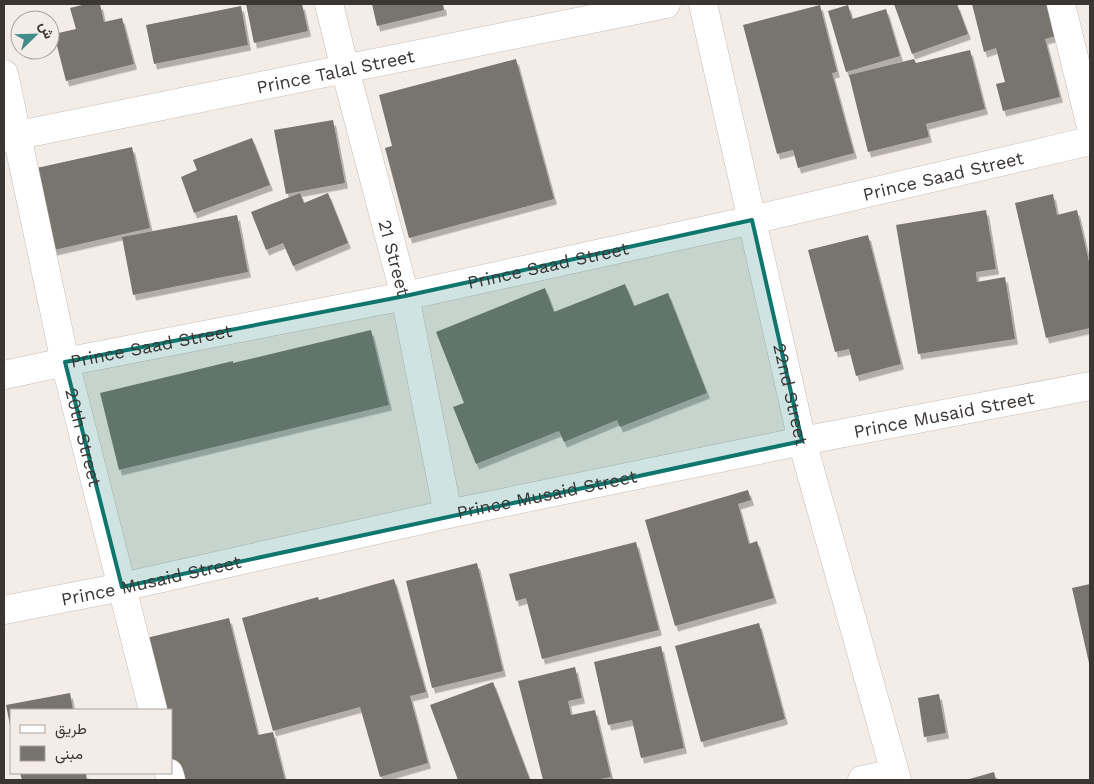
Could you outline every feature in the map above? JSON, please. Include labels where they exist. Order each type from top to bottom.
[{"type":"street","name":"21 Street","points":[[329,4],[405,296],[448,514]]},
{"type":"street","name":"Prince Talal Street","points":[[10,136],[666,4]]},
{"type":"street","name":"22nd Street","points":[[703,4],[802,441],[896,777]]},
{"type":"street","points":[[1062,4],[1090,123]]},
{"type":"street","name":"20th Street","points":[[4,74],[10,136],[153,709]]},
{"type":"street","name":"Prince Saad Street","points":[[4,376],[65,362],[405,296],[752,220],[1090,141]]},
{"type":"street","name":"Prince Musaid Street","points":[[4,610],[122,587],[448,514],[802,441],[1090,386]]},
{"type":"street","points":[[862,780],[896,777]]},
{"type":"highlighted area","points":[[752,220],[802,441],[122,587],[65,362],[405,296]]},
{"type":"building","points":[[86,4],[100,4],[104,22],[122,18],[134,64],[66,81],[60,58],[60,33],[76,29],[70,8]]},
{"type":"building","points":[[246,4],[302,4],[308,31],[254,43]]},
{"type":"building","points":[[372,4],[443,4],[444,10],[377,26]]},
{"type":"building","points":[[894,4],[957,4],[968,34],[912,54]]},
{"type":"building","points":[[972,4],[1048,4],[1056,36],[1045,39],[1060,97],[1003,111],[996,84],[1005,82],[996,48],[984,52]]},
{"type":"building","points":[[820,5],[837,72],[832,73],[854,153],[798,168],[793,150],[777,154],[743,25]]},
{"type":"building","points":[[848,5],[852,19],[886,9],[900,56],[846,72],[828,11]]},
{"type":"building","points":[[241,6],[248,45],[154,64],[146,25]]},
{"type":"building","points":[[970,50],[985,109],[926,124],[929,137],[868,152],[849,75],[914,59],[916,63]]},
{"type":"building","points":[[516,59],[554,199],[409,238],[385,148],[392,146],[379,95]]},
{"type":"building","points":[[333,120],[345,183],[286,194],[274,130]]},
{"type":"building","points":[[252,138],[270,185],[194,213],[181,177],[197,170],[193,160]]},
{"type":"building","points":[[132,147],[150,228],[50,251],[32,169]]},
{"type":"building","points":[[300,193],[304,203],[328,193],[348,243],[293,266],[283,243],[266,250],[251,212]]},
{"type":"building","points":[[1053,194],[1057,215],[1077,210],[1090,266],[1090,328],[1046,338],[1015,203]]},
{"type":"building","points":[[986,210],[996,269],[976,272],[977,282],[1005,277],[1015,339],[918,354],[896,225]]},
{"type":"building","points":[[237,215],[248,272],[133,295],[122,237]]},
{"type":"building","points":[[868,235],[901,364],[856,376],[849,349],[835,352],[808,250]]},
{"type":"building","points":[[625,284],[634,306],[668,293],[707,393],[620,427],[617,420],[564,442],[559,431],[476,464],[453,407],[464,403],[436,332],[545,288],[554,312]]},
{"type":"building","points":[[371,330],[389,405],[119,470],[100,393]]},
{"type":"building","points":[[748,490],[751,500],[738,504],[749,544],[757,541],[774,598],[675,626],[645,520]]},
{"type":"building","points":[[636,542],[659,630],[542,659],[526,598],[516,601],[509,574]]},
{"type":"building","points":[[477,563],[503,671],[432,688],[406,581]]},
{"type":"building","points":[[394,579],[426,692],[410,696],[428,763],[380,777],[360,707],[273,731],[242,618],[318,597],[319,600]]},
{"type":"building","points":[[1090,584],[1090,662],[1089,663],[1072,588]]},
{"type":"building","points":[[229,618],[258,735],[273,732],[285,780],[177,780],[172,760],[172,709],[156,709],[138,640]]},
{"type":"building","points":[[759,623],[785,719],[701,742],[675,646]]},
{"type":"building","points":[[661,646],[684,748],[641,758],[632,720],[608,725],[594,662]]},
{"type":"building","points":[[575,667],[582,698],[568,701],[571,715],[595,710],[611,777],[595,780],[543,780],[518,681]]},
{"type":"building","points":[[493,682],[530,780],[458,780],[430,705]]},
{"type":"building","points":[[70,693],[73,709],[10,709],[10,725],[6,705]]},
{"type":"building","points":[[939,694],[946,733],[924,737],[918,698]]},
{"type":"building","points":[[994,772],[996,780],[966,780]]},
{"type":"building","points":[[20,774],[86,774],[87,780],[22,780]]}]
